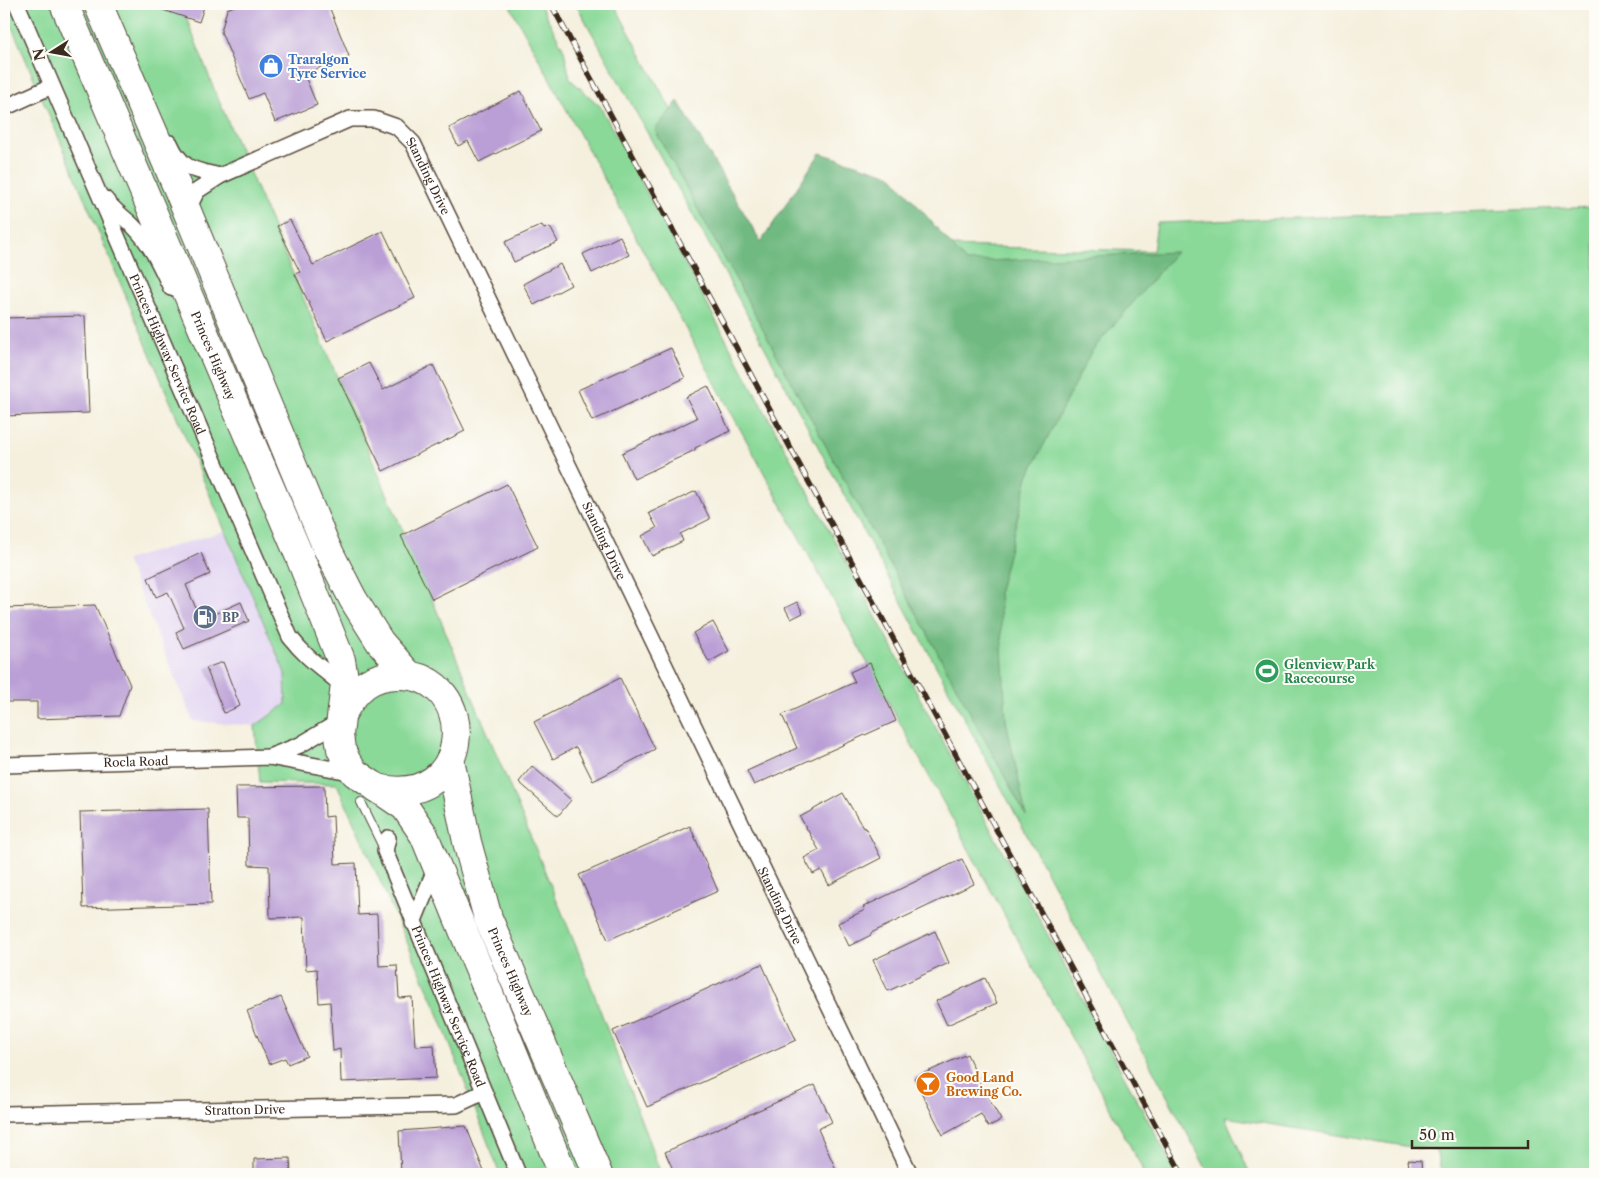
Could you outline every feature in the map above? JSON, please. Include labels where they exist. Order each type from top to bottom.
[{"type":"highway","name":"Princes Highway","points":[[64,4],[299,555],[341,660],[345,684],[339,735],[341,749],[346,762],[364,788],[405,808],[424,835],[563,1174]]},
{"type":"highway","name":"Princes Highway","points":[[98,4],[187,211],[326,546],[353,600],[380,642],[408,674]]},
{"type":"highway","name":"Princes Highway","points":[[341,716],[353,694],[368,681],[388,674],[408,674],[423,679],[436,688],[447,700],[454,714],[457,729],[456,745],[450,760],[440,774],[427,784],[411,791],[394,792],[364,788]]},
{"type":"highway","name":"Princes Highway","points":[[450,760],[466,842],[488,918],[598,1174]]},
{"type":"street","name":"Princes Highway Service Road","points":[[17,4],[290,637],[303,654],[314,664],[338,682],[345,684]]},
{"type":"street","points":[[123,63],[148,94],[174,153],[187,167],[220,176]]},
{"type":"street","points":[[4,108],[52,86]]},
{"type":"street","name":"Standing Drive","points":[[187,211],[197,191],[220,176],[350,119],[374,119],[398,127],[413,144],[910,1174]]},
{"type":"street","points":[[94,184],[110,206],[135,228],[154,250],[191,333],[223,377]]},
{"type":"street","name":"Rocla Road","points":[[269,757],[300,745],[341,716]]},
{"type":"street","name":"Rocla Road","points":[[4,764],[269,757],[364,788]]},
{"type":"street","name":"Princes Highway Service Road","points":[[386,845],[414,923],[518,1174]]},
{"type":"street","points":[[414,923],[437,865]]},
{"type":"street","name":"Stratton Drive","points":[[4,1114],[456,1104],[484,1092]]},
{"type":"lane","points":[[364,788],[386,845]]},
{"type":"shaded area","name":"BP","points":[[225,531],[285,673],[286,704],[255,726],[193,721],[126,560]]},
{"type":"green space","points":[[4,4],[181,4],[214,89],[432,599],[580,956],[661,1174],[500,1174],[434,1003],[337,784],[260,782],[255,726],[286,704],[285,673],[4,8]]},
{"type":"green space","points":[[509,4],[540,4],[564,50],[570,79],[600,106],[1177,1174],[1143,1174],[1141,1166]]},
{"type":"green space","name":"Glenview Park Racecourse","points":[[576,4],[614,4],[742,241],[1153,251],[1157,223],[1595,207],[1595,1174],[1442,1174],[1436,1151],[1225,1117],[1250,1174],[1209,1174],[715,255]]},
{"type":"green space","points":[[678,101],[761,242],[820,153],[891,175],[966,262],[1176,252],[1091,352],[1028,476],[999,591],[1006,720],[1026,816],[655,130]]},
{"type":"building","points":[[151,4],[205,4],[199,22],[151,6]]},
{"type":"building","points":[[239,4],[328,4],[349,56],[304,74],[317,105],[275,122],[263,93],[249,99],[221,32],[227,9]]},
{"type":"building","points":[[521,91],[541,131],[479,162],[468,141],[458,146],[449,128]]},
{"type":"building","points":[[290,220],[313,265],[383,231],[415,298],[327,341],[295,274],[300,272],[277,226]]},
{"type":"building","points":[[542,225],[544,229],[550,227],[558,242],[514,262],[505,242]]},
{"type":"building","points":[[620,236],[629,255],[592,273],[583,254]]},
{"type":"building","points":[[560,264],[571,285],[534,305],[523,284]]},
{"type":"building","points":[[85,316],[89,413],[4,416],[4,318]]},
{"type":"building","points":[[671,348],[685,378],[592,421],[578,390]]},
{"type":"building","points":[[369,363],[383,390],[433,365],[465,431],[383,471],[338,378]]},
{"type":"building","points":[[708,386],[730,431],[634,479],[622,453],[697,418],[686,397]]},
{"type":"building","points":[[507,484],[538,547],[432,599],[401,536]]},
{"type":"building","points":[[696,491],[710,519],[680,534],[683,541],[652,556],[642,536],[657,528],[649,513]]},
{"type":"building","points":[[201,553],[210,574],[186,585],[201,620],[241,602],[249,621],[184,649],[176,632],[184,628],[168,592],[156,597],[148,578]]},
{"type":"building","points":[[797,602],[803,613],[791,619],[785,608]]},
{"type":"building","points":[[95,605],[130,685],[119,716],[37,719],[37,702],[4,702],[4,608]]},
{"type":"building","points":[[713,622],[729,651],[709,662],[693,633]]},
{"type":"building","points":[[223,662],[240,706],[224,713],[206,668]]},
{"type":"building","points":[[870,663],[896,721],[754,785],[747,771],[797,748],[782,715],[855,682],[850,672]]},
{"type":"building","points":[[620,678],[655,749],[593,781],[576,747],[553,759],[534,722]]},
{"type":"building","points":[[532,766],[571,800],[558,816],[519,782]]},
{"type":"building","points":[[324,786],[325,817],[333,816],[335,864],[356,863],[358,915],[377,914],[379,966],[397,965],[399,998],[412,997],[415,1046],[434,1045],[436,1078],[341,1082],[340,1049],[333,1051],[330,1002],[319,1003],[317,969],[306,970],[304,917],[270,918],[269,866],[249,865],[248,818],[237,818],[236,787]]},
{"type":"building","points":[[843,793],[863,828],[865,827],[881,858],[829,885],[821,870],[813,874],[804,858],[819,850],[800,817]]},
{"type":"building","points":[[208,809],[211,904],[83,908],[80,812]]},
{"type":"building","points":[[690,826],[718,891],[608,940],[579,875]]},
{"type":"building","points":[[962,859],[974,884],[871,933],[871,935],[849,946],[838,923],[865,910],[863,907]]},
{"type":"building","points":[[935,931],[949,963],[888,991],[873,960]]},
{"type":"building","points":[[762,964],[796,1040],[647,1107],[613,1031]]},
{"type":"building","points":[[985,978],[997,1003],[947,1025],[936,1001]]},
{"type":"building","points":[[281,997],[307,1056],[288,1064],[285,1058],[269,1064],[247,1011]]},
{"type":"building","points":[[967,1054],[983,1089],[1001,1120],[988,1127],[981,1114],[943,1135],[914,1078]]},
{"type":"building","points":[[815,1085],[832,1122],[818,1129],[838,1174],[675,1174],[665,1152]]},
{"type":"building","points":[[466,1126],[485,1174],[401,1174],[399,1131]]},
{"type":"building","points":[[290,1158],[291,1174],[254,1174],[254,1159]]},
{"type":"building","points":[[1408,1160],[1421,1161],[1422,1174],[1410,1174]]},
{"type":"railway","points":[[551,4],[1182,1174]]},
{"type":"place","name":"Traralgon Tyre Service","points":[[271,66]]},
{"type":"place","name":"BP","points":[[205,617]]},
{"type":"place","name":"Glenview Park Racecourse","points":[[1267,671]]},
{"type":"place","name":"Good Land Brewing Co.","points":[[928,1084]]}]
